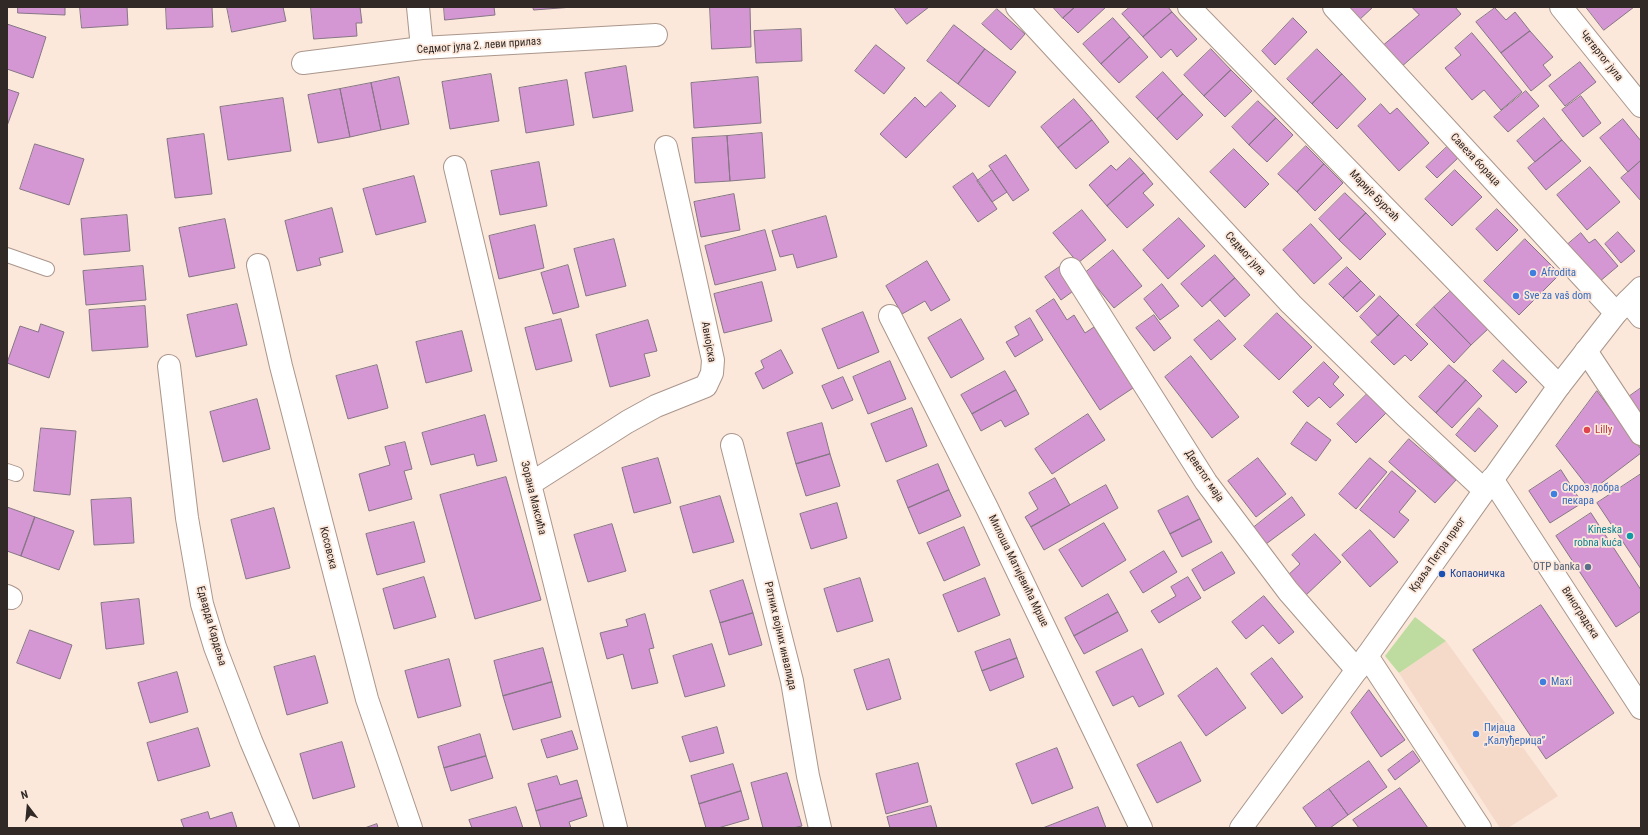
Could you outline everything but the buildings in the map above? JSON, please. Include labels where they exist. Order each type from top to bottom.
[{"type":"street","points":[[418,7],[422,48]]},
{"type":"street","name":"Седмог јула","points":[[1016,7],[1291,304],[1403,414],[1488,484]]},
{"type":"street","name":"Марије Бурсаћ","points":[[1189,7],[1558,386]]},
{"type":"street","name":"Савеза бораца","points":[[1334,7],[1631,305]]},
{"type":"street","name":"Четвртог јула","points":[[1561,7],[1641,106]]},
{"type":"street","name":"Седмог јула 2. леви прилаз","points":[[303,63],[422,48],[656,35]]},
{"type":"street","name":"Авнојска","points":[[530,484],[627,422],[656,406],[706,386],[712,374],[713,360],[666,147]]},
{"type":"street","name":"Зорана Максића","points":[[455,167],[530,484],[616,828]]},
{"type":"street","name":"Косовска","points":[[258,265],[281,366],[367,699],[410,828]]},
{"type":"street","name":"Деветог маја","points":[[1070,269],[1206,482],[1288,591],[1362,663]]},
{"type":"street","name":"Краља Петра првог","points":[[1242,828],[1362,663],[1558,386],[1586,351],[1631,305]]},
{"type":"street","name":"Милоша Матијевића Мрше","points":[[890,316],[987,508],[1141,828]]},
{"type":"street","points":[[1586,351],[1641,434]]},
{"type":"street","name":"Едварда Кардеља","points":[[169,366],[187,518],[202,604],[215,647],[251,741],[288,828]]},
{"type":"street","name":"Ратних војних инвалида","points":[[732,445],[790,673],[808,776],[820,828]]},
{"type":"street","name":"Виноградска","points":[[1488,484],[1641,708]]},
{"type":"street","points":[[1362,663],[1480,828]]},
{"type":"lane","points":[[7,255],[47,269]]},
{"type":"shaded area","name":"Пијаца „Калуђерица”","points":[[1446,641],[1558,796],[1508,828],[1500,828],[1399,673]]},
{"type":"green space","points":[[1415,617],[1446,641],[1399,673],[1385,656]]},
{"type":"place","name":"Afrodita","points":[[1533,273]]},
{"type":"place","name":"Sve za vaš dom","points":[[1516,296]]},
{"type":"place","name":"Lilly","points":[[1587,430]]},
{"type":"place","name":"Скроз добра пекара","points":[[1554,494]]},
{"type":"place","name":"Kineska robna kuća","points":[[1630,536]]},
{"type":"place","name":"OTP banka","points":[[1588,567]]},
{"type":"place","name":"Копаоничка","points":[[1442,574]]},
{"type":"place","name":"Maxi","points":[[1543,682]]},
{"type":"place","name":"Пијаца „Калуђерица”","points":[[1476,734]]}]
